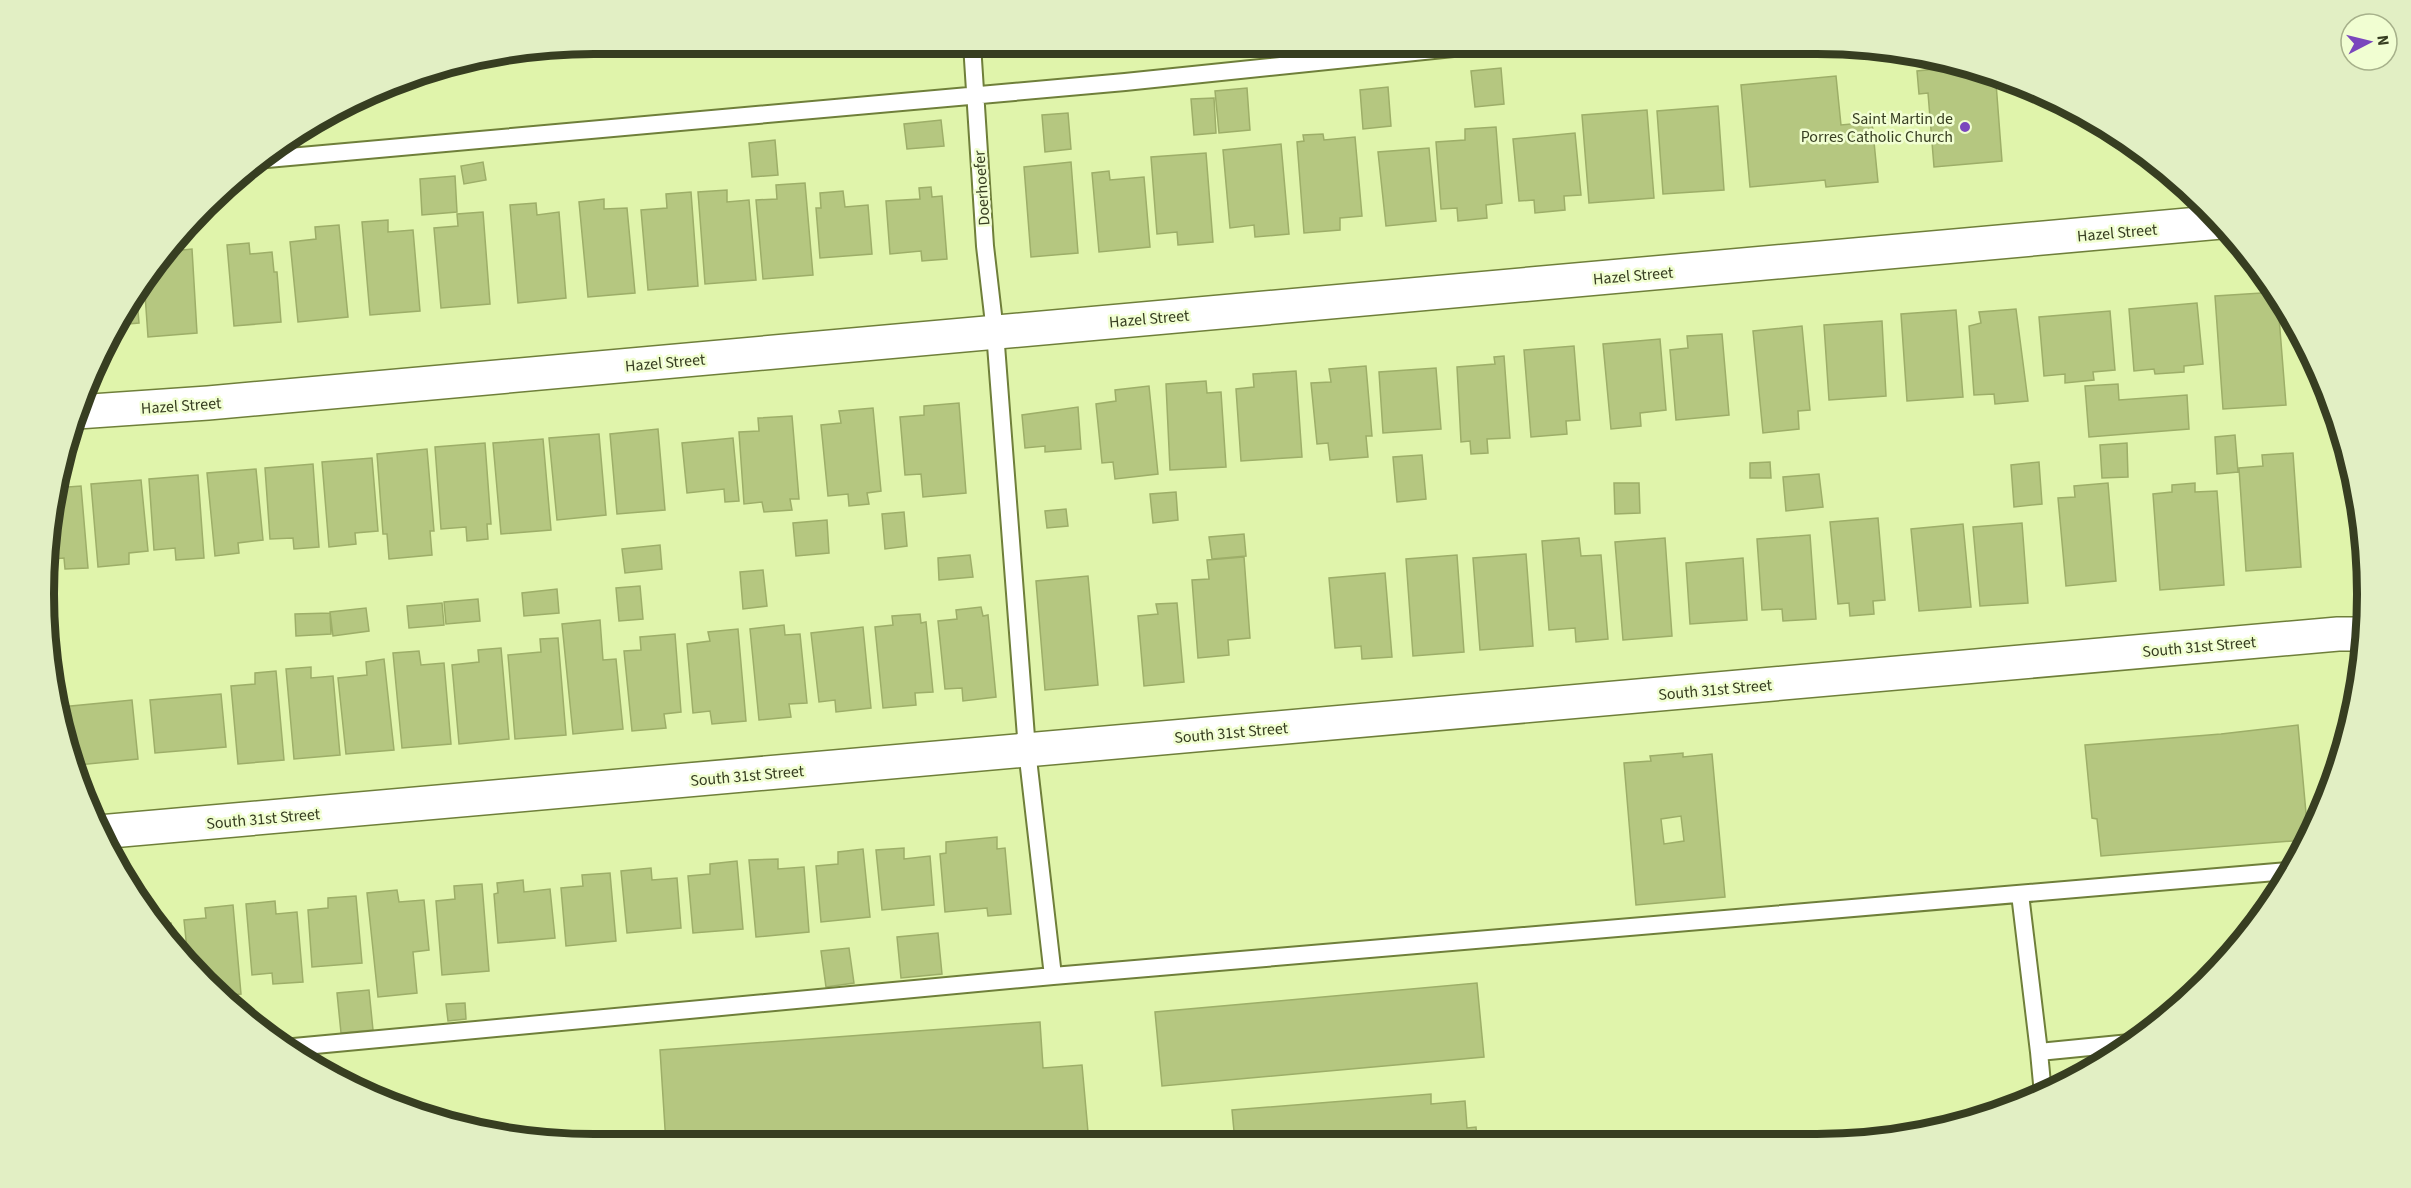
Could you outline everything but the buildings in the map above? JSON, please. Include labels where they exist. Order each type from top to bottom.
[{"type":"street","name":"Hazel Street","points":[[86,411],[208,403],[2209,223]]},
{"type":"street","name":"South 31st Street","points":[[109,831],[2355,634]]},
{"type":"lane","name":"Doerhoefer","points":[[973,54],[985,246],[995,332],[1027,750],[1053,976]]},
{"type":"lane","points":[[275,159],[386,150],[670,121],[1125,82],[1395,54]]},
{"type":"lane","points":[[299,1046],[1053,976],[2280,872]]},
{"type":"lane","points":[[2020,894],[2042,1085]]},
{"type":"lane","points":[[2038,1052],[2115,1045]]},
{"type":"place","name":"Saint Martin de Porres Catholic Church","points":[[1965,127]]}]
